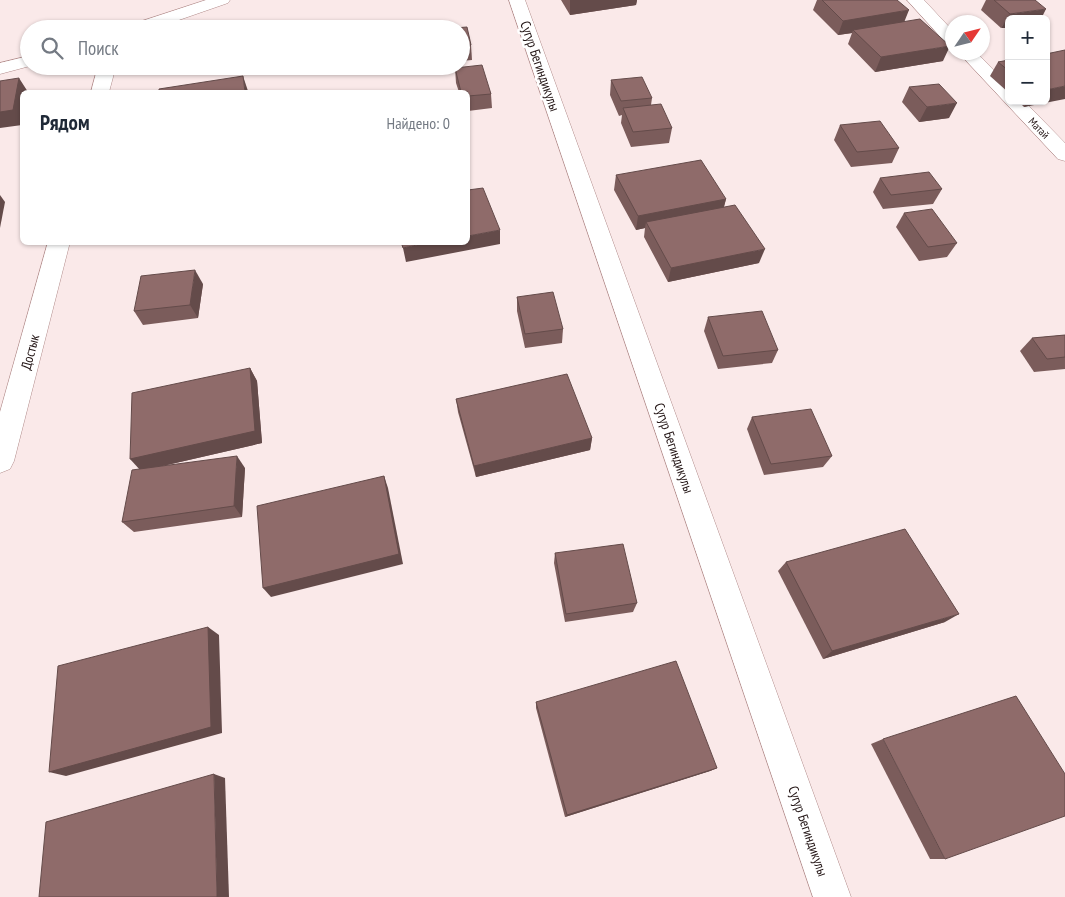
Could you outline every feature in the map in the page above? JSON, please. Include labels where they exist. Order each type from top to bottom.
[{"type":"street","points":[[163,20],[222,0]]},
{"type":"street","name":"Сугур Бегиндикулы","points":[[517,0],[832,897]]},
{"type":"street","points":[[916,0],[945,31]]},
{"type":"street","points":[[974,60],[1005,93]]},
{"type":"street","points":[[0,69],[20,63]]},
{"type":"street","points":[[101,90],[105,75]]},
{"type":"street","name":"Матай","points":[[1017,105],[1065,156]]},
{"type":"street","points":[[1042,131],[1065,126]]},
{"type":"street","name":"Достык","points":[[0,462],[58,245]]},
{"type":"building","points":[[822,0],[897,0],[909,10],[843,21]]},
{"type":"building","points":[[994,0],[1035,0],[1046,9],[1010,14]]},
{"type":"building","points":[[920,19],[945,42],[945,47],[881,57],[853,30]]},
{"type":"building","points":[[1065,50],[1065,86],[1050,89],[1050,53]]},
{"type":"building","points":[[1005,61],[1005,68],[998,62]]},
{"type":"building","points":[[482,65],[491,94],[470,96],[470,90],[460,90],[457,75],[470,75],[470,66]]},
{"type":"building","points":[[243,76],[245,90],[159,90]]},
{"type":"building","points":[[642,77],[652,98],[621,101],[611,80]]},
{"type":"building","points":[[19,78],[13,110],[0,112],[0,81]]},
{"type":"building","points":[[939,84],[957,103],[927,107],[909,87]]},
{"type":"building","points":[[661,104],[672,128],[633,132],[623,108]]},
{"type":"building","points":[[880,121],[899,148],[857,152],[840,125]]},
{"type":"building","points":[[701,160],[726,199],[638,216],[616,175]]},
{"type":"building","points":[[929,172],[942,189],[891,195],[880,178]]},
{"type":"building","points":[[483,188],[500,230],[470,236],[470,190]]},
{"type":"building","points":[[735,205],[765,249],[671,268],[646,222]]},
{"type":"building","points":[[932,209],[957,243],[928,247],[904,213]]},
{"type":"building","points":[[402,245],[417,245],[403,248]]},
{"type":"building","points":[[195,270],[190,305],[134,311],[141,276]]},
{"type":"building","points":[[553,292],[563,329],[525,334],[517,297]]},
{"type":"building","points":[[762,311],[778,350],[723,356],[708,317]]},
{"type":"building","points":[[1065,335],[1065,357],[1047,359],[1032,338]]},
{"type":"building","points":[[250,368],[255,431],[130,459],[132,393]]},
{"type":"building","points":[[567,374],[592,438],[474,466],[456,399]]},
{"type":"building","points":[[811,409],[832,456],[771,464],[752,417]]},
{"type":"building","points":[[237,456],[234,506],[122,522],[132,470]]},
{"type":"building","points":[[384,476],[399,554],[263,588],[257,506]]},
{"type":"building","points":[[905,529],[959,614],[832,651],[786,562]]},
{"type":"building","points":[[623,544],[637,603],[566,614],[555,553]]},
{"type":"building","points":[[208,627],[211,727],[49,772],[58,666]]},
{"type":"building","points":[[676,661],[717,768],[567,815],[536,702]]},
{"type":"building","points":[[1016,696],[1065,774],[1065,816],[945,859],[883,739]]},
{"type":"building","points":[[214,774],[217,897],[39,897],[46,822]]}]
